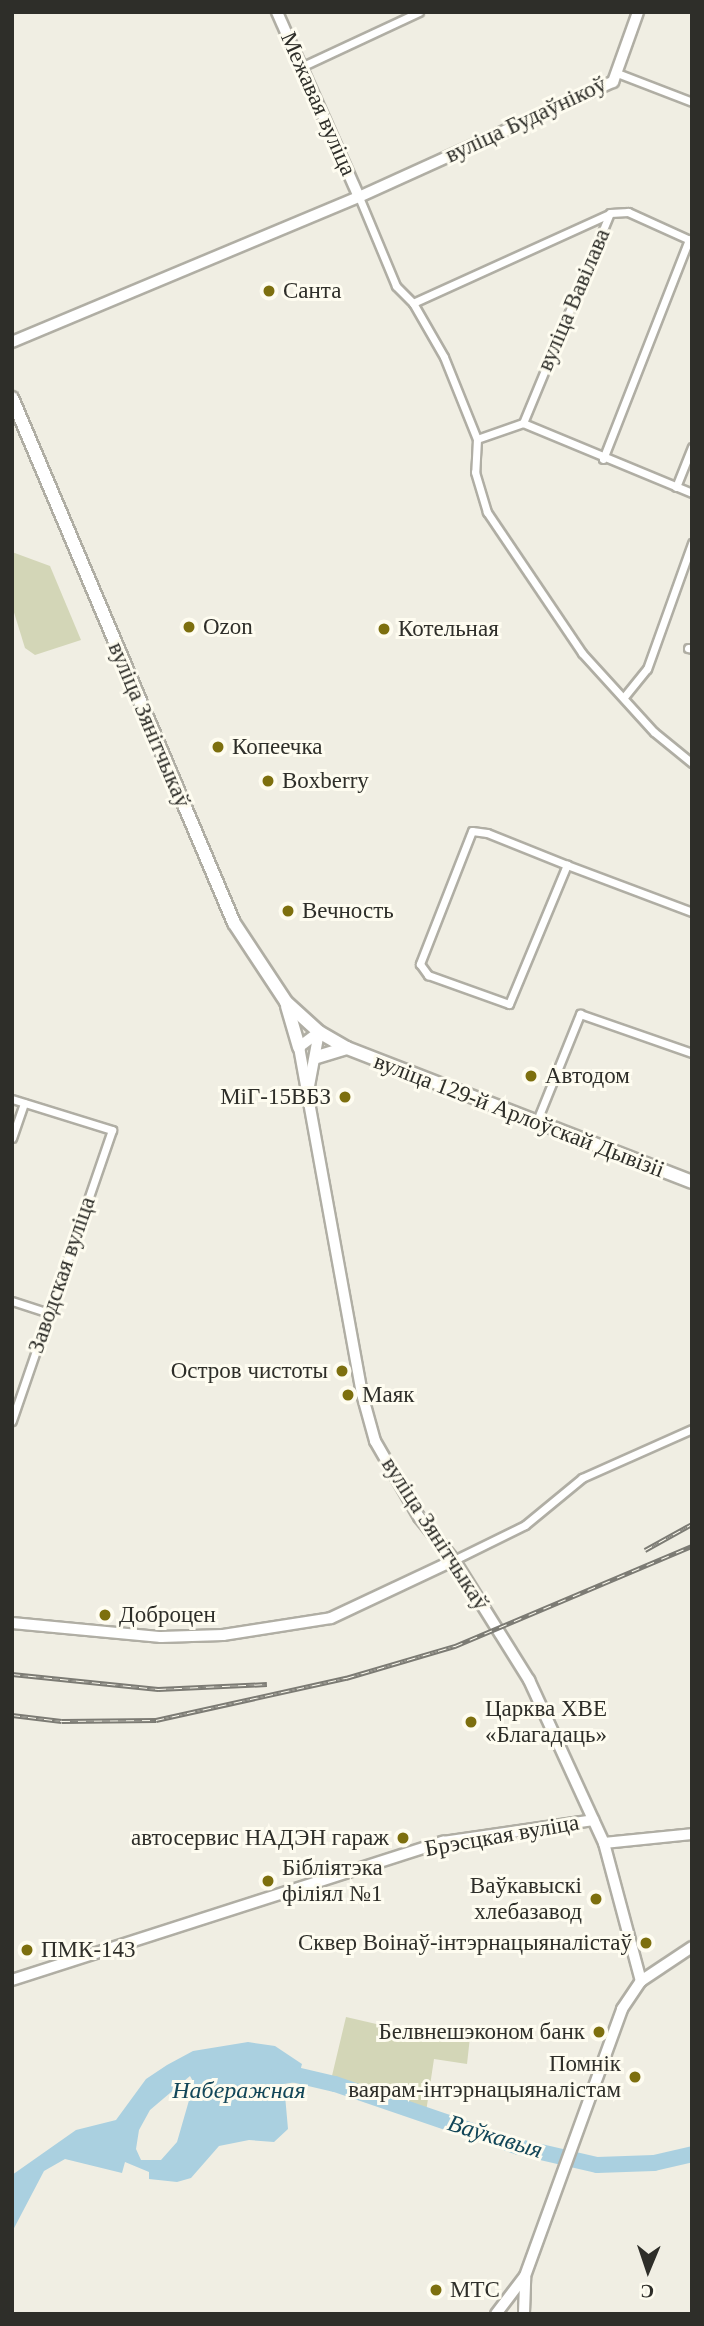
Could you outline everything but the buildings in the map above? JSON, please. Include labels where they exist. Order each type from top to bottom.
[{"type":"main road","name":"вуліца Зянітчыкаў","points":[[12,398],[234,923],[286,1002],[318,1032],[347,1048]]},
{"type":"main road","points":[[286,1002],[299,1047]]},
{"type":"main road","points":[[317,1057],[347,1048]]},
{"type":"main road","name":"вуліца 129-й Арлоўскай Дывізіі","points":[[347,1048],[536,1124],[692,1182]]},
{"type":"street","name":"Межавая вуліца","points":[[277,12],[359,197]]},
{"type":"street","points":[[301,66],[403,16],[419,12]]},
{"type":"street","points":[[617,73],[638,12]]},
{"type":"street","name":"вуліца Будаўнікоў","points":[[12,341],[359,197],[597,90],[613,82],[617,73],[692,102]]},
{"type":"street","points":[[359,197],[396,286],[413,303],[444,357],[477,439],[475,472],[487,512],[582,653],[692,763]]},
{"type":"street","name":"вуліца Вавілава","points":[[523,424],[610,213],[628,212],[690,240]]},
{"type":"street","points":[[413,303],[610,213]]},
{"type":"street","points":[[603,459],[690,240]]},
{"type":"street","points":[[477,439],[523,424],[603,459],[692,493]]},
{"type":"street","points":[[676,487],[692,447]]},
{"type":"street","points":[[624,697],[647,669],[692,543]]},
{"type":"street","points":[[566,865],[509,1004],[494,1002],[428,975],[420,964],[421,956],[472,831],[487,833],[692,912]]},
{"type":"street","points":[[536,1124],[580,1014],[692,1053]]},
{"type":"street","points":[[299,1047],[318,1032]]},
{"type":"street","points":[[309,1086],[317,1057],[318,1032]]},
{"type":"street","name":"вуліца Зянітчыкаў","points":[[299,1047],[309,1086],[370,1426],[394,1479],[454,1560],[529,1679],[604,1843],[641,1981]]},
{"type":"street","points":[[12,1099],[24,1103],[12,1138]]},
{"type":"street","name":"Заводская вуліца","points":[[12,1421],[16,1399],[112,1130],[24,1103]]},
{"type":"street","points":[[12,1301],[48,1313]]},
{"type":"street","points":[[12,1623],[161,1637],[259,1630],[331,1618],[525,1525],[582,1478],[692,1429]]},
{"type":"street","name":"Брэсцкая вуліца","points":[[12,1980],[443,1842],[593,1820]]},
{"type":"street","name":"Брэсцкая вуліца","points":[[604,1843],[692,1834]]},
{"type":"street","points":[[500,2311],[526,2276],[568,2164],[611,2033],[641,1981],[692,1947]]},
{"type":"street","points":[[500,2311],[525,2313],[526,2276]]},
{"type":"green space","points":[[12,552],[50,566],[81,640],[35,655],[25,648],[12,606]]},
{"type":"green space","points":[[346,2017],[424,2035],[470,2037],[467,2064],[434,2059],[426,2112],[331,2080]]},
{"type":"water","name":"Наберажная","points":[[248,2042],[275,2046],[302,2064],[297,2082],[284,2084],[288,2129],[274,2142],[249,2140],[219,2146],[191,2178],[177,2182],[149,2179],[149,2172],[125,2162],[122,2173],[65,2159],[44,2171],[12,2232],[12,2175],[76,2130],[116,2120],[146,2079],[193,2051]],"holes":[[[190,2076],[194,2083],[177,2142],[161,2160],[141,2160],[136,2149],[139,2130],[150,2110]]]},
{"type":"waterway","name":"Ваўкавыя","points":[[279,2071],[335,2084],[519,2147],[597,2165],[654,2163],[692,2154]]},
{"type":"railway","points":[[645,1550],[692,1524]]},
{"type":"railway","points":[[12,1715],[62,1721],[156,1720],[346,1678],[455,1646],[692,1546]]},
{"type":"railway","points":[[12,1674],[158,1689],[267,1684]]},
{"type":"place","name":"Санта","points":[[269,291]]},
{"type":"place","name":"Ozon","points":[[189,627]]},
{"type":"place","name":"Котельная","points":[[384,629]]},
{"type":"place","name":"Копеечка","points":[[218,747]]},
{"type":"place","name":"Boxberry","points":[[268,781]]},
{"type":"place","name":"Вечность","points":[[288,911]]},
{"type":"place","name":"Автодом","points":[[531,1076]]},
{"type":"place","name":"МіГ-15ВБЗ","points":[[345,1097]]},
{"type":"place","name":"Остров чистоты","points":[[342,1371]]},
{"type":"place","name":"Маяк","points":[[348,1395]]},
{"type":"place","name":"Доброцен","points":[[105,1615]]},
{"type":"place","name":"Царква ХВЕ «Благадаць»","points":[[471,1722]]},
{"type":"place","name":"автосервис НАДЭН гараж","points":[[403,1838]]},
{"type":"place","name":"Бібліятэка філіял №1","points":[[268,1881]]},
{"type":"place","name":"Ваўкавыскі хлебазавод","points":[[596,1899]]},
{"type":"place","name":"Сквер Воінаў-інтэрнацыяналістаў","points":[[646,1943]]},
{"type":"place","name":"ПМК-143","points":[[27,1950]]},
{"type":"place","name":"Белвнешэконом банк","points":[[599,2032]]},
{"type":"place","name":"Помнік ваярам-інтэрнацыяналістам","points":[[635,2077]]},
{"type":"place","name":"МТС","points":[[436,2290]]}]
